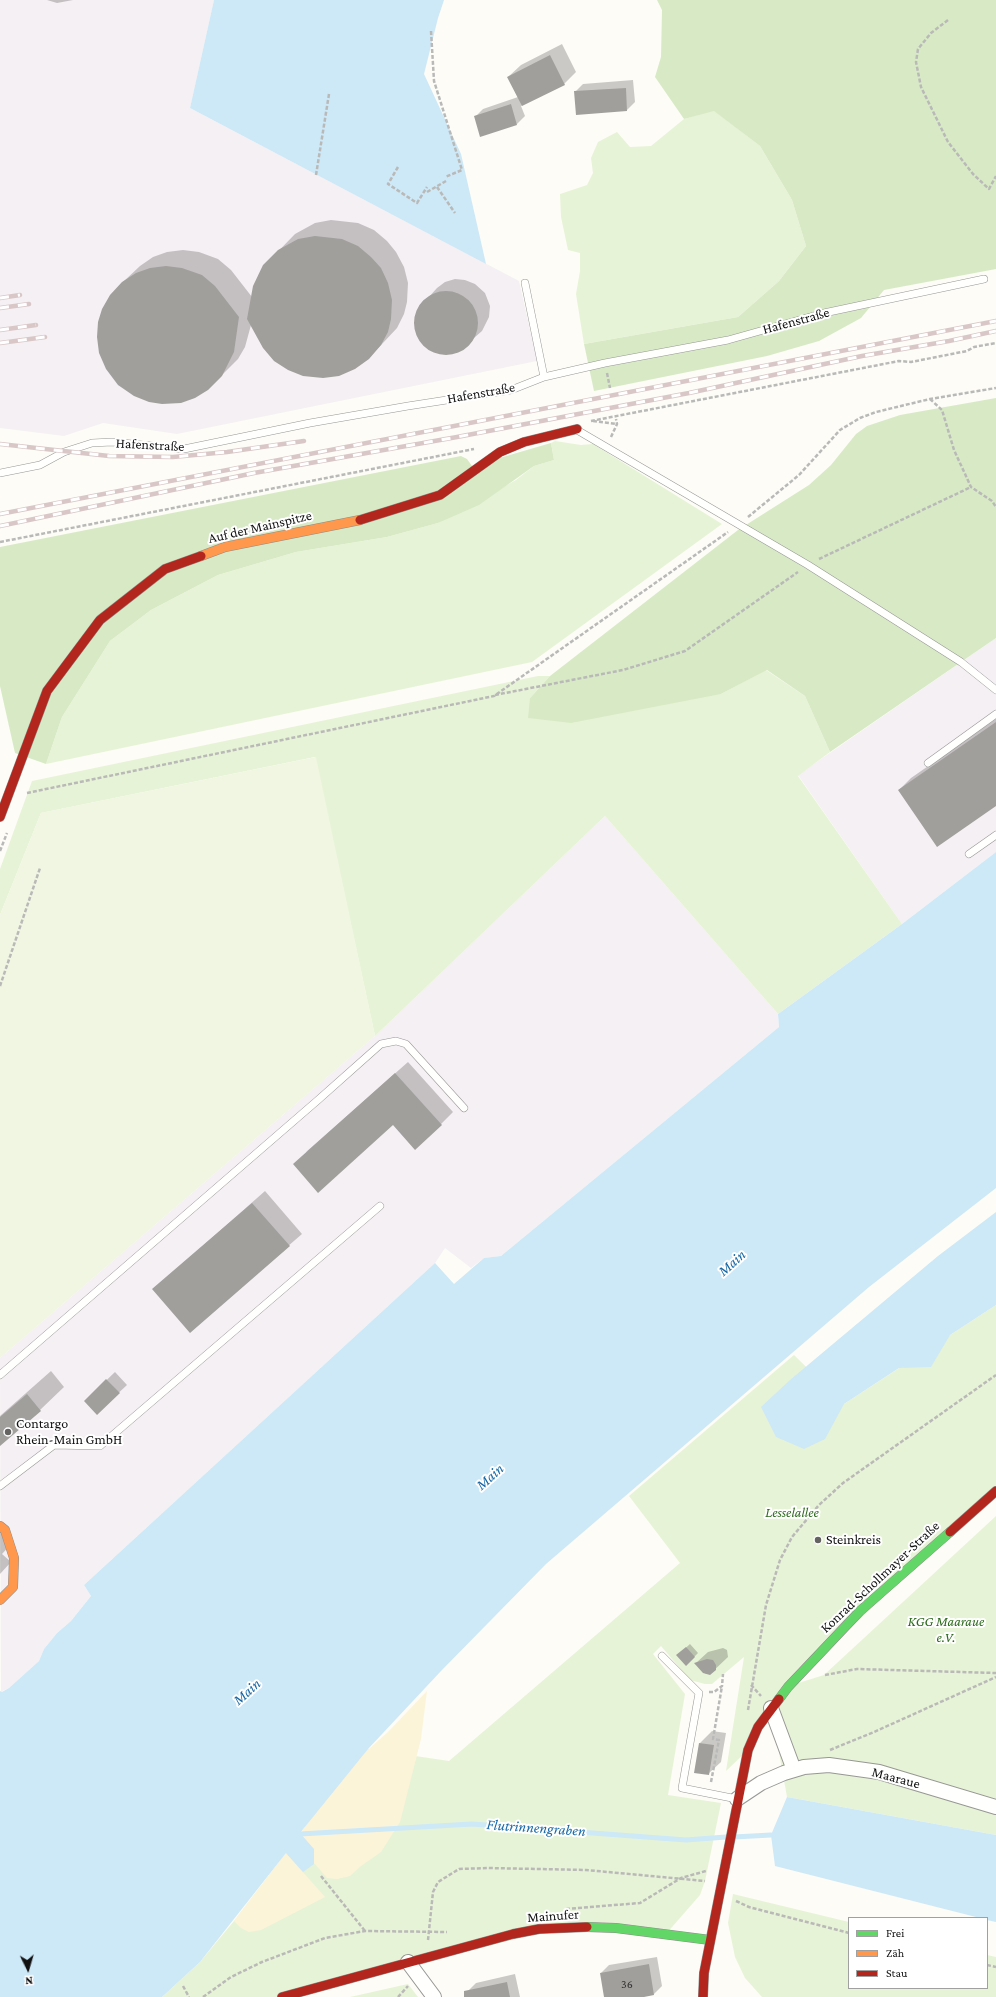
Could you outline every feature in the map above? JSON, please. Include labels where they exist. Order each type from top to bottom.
[{"type":"street","name":"Auf der Mainspitze","points":[[0,817],[47,691],[69,658],[100,620],[165,570],[225,547],[372,518],[440,495],[477,470],[500,452],[524,442],[577,430]]},
{"type":"street","name":"Konrad-Schollmayer-Straße","points":[[724,1866],[748,1750],[758,1727],[771,1708],[788,1687],[860,1611],[996,1491]]},
{"type":"street","points":[[0,1526],[5,1530],[14,1558],[14,1566],[13,1588],[0,1600]]},
{"type":"street","points":[[771,1708],[794,1770]]},
{"type":"street","name":"Maaraue","points":[[737,1799],[761,1783],[794,1770],[829,1765],[860,1768],[996,1807]]},
{"type":"street","points":[[703,1997],[704,1973],[724,1866]]},
{"type":"street","name":"Mainufer","points":[[282,1997],[513,1934],[539,1929],[576,1927],[616,1928],[710,1940]]},
{"type":"street","points":[[408,1962],[434,1997]]},
{"type":"lane","name":"Hafenstraße","points":[[0,473],[40,464],[64,452],[92,443],[112,442],[184,449],[318,422],[511,390],[544,377],[606,363],[728,340],[824,313],[984,279]]},
{"type":"lane","points":[[525,283],[544,377]]},
{"type":"lane","points":[[577,430],[808,565],[960,662],[996,690]]},
{"type":"lane","points":[[928,763],[996,714]]},
{"type":"lane","points":[[969,854],[996,836]]},
{"type":"lane","points":[[0,1375],[381,1044],[396,1041],[406,1044],[464,1108]]},
{"type":"lane","points":[[0,1486],[54,1445],[100,1446],[380,1206]]},
{"type":"lane","points":[[662,1656],[699,1693],[682,1788],[737,1799]]},
{"type":"path","points":[[948,20],[931,33],[918,49],[916,62],[921,87],[948,142],[973,174],[989,189],[996,176]]},
{"type":"path","points":[[431,31],[434,80],[462,170],[445,177]]},
{"type":"path","points":[[316,175],[329,94]]},
{"type":"path","points":[[398,167],[388,184],[417,203],[427,187]]},
{"type":"path","points":[[427,192],[446,181]]},
{"type":"path","points":[[437,186],[455,213]]},
{"type":"path","points":[[577,430],[591,421],[899,361],[911,362],[967,351],[974,347],[996,343]]},
{"type":"path","points":[[494,696],[738,525],[794,479],[840,430],[860,418],[876,412],[930,399],[996,388]]},
{"type":"path","points":[[930,399],[942,410],[954,450],[971,487],[992,501],[996,507]]},
{"type":"path","points":[[591,421],[617,424],[616,419]]},
{"type":"path","points":[[0,542],[471,448],[500,452]]},
{"type":"path","points":[[7,799],[623,670],[685,651],[808,565],[971,487]]},
{"type":"path","points":[[0,986],[40,868]]},
{"type":"path","points":[[751,1685],[764,1612],[772,1580],[792,1537],[819,1505],[843,1483],[996,1375]]},
{"type":"path","points":[[824,1675],[856,1669],[996,1673]]},
{"type":"path","points":[[709,1794],[719,1740],[713,1739],[723,1674]]},
{"type":"path","points":[[828,1750],[874,1732],[996,1677]]},
{"type":"path","points":[[699,1693],[714,1692],[722,1686]]},
{"type":"path","points":[[681,1878],[724,1866]]},
{"type":"path","points":[[203,1997],[231,1977],[280,1954],[325,1938],[365,1931],[428,1933],[433,1892],[438,1882],[459,1869],[488,1868],[586,1870],[681,1878],[720,1888],[749,1907],[848,1933]]},
{"type":"path","points":[[321,1876],[365,1931]]},
{"type":"path","points":[[398,1997],[414,1981]]},
{"type":"path","points":[[183,1986],[189,1997]]},
{"type":"shaded area","points":[[0,0],[214,0],[190,108],[519,281],[537,361],[177,434],[103,423],[64,436],[0,428]]},
{"type":"shaded area","points":[[996,638],[996,852],[902,924],[798,775]]},
{"type":"shaded area","points":[[605,816],[778,1014],[779,1027],[501,1256],[484,1258],[471,1268],[445,1248],[435,1263],[84,1585],[91,1596],[71,1621],[57,1633],[44,1649],[39,1661],[9,1688],[1,1692],[0,1358],[375,1036]]},
{"type":"green space","points":[[657,0],[996,0],[996,269],[884,290],[861,318],[819,341],[767,356],[594,391],[584,344],[738,317],[779,281],[806,246],[792,200],[760,146],[714,111],[684,119],[655,77],[661,57],[662,10]]},
{"type":"green space","points":[[714,110],[760,146],[792,200],[806,246],[779,281],[738,317],[584,344],[576,294],[580,271],[580,253],[568,250],[561,217],[560,194],[587,185],[593,173],[591,158],[598,142],[617,132],[630,147],[651,146],[684,119]]},
{"type":"green space","points":[[996,398],[996,638],[830,752],[805,696],[767,670],[721,694],[571,723],[528,718],[530,698],[550,676],[738,530],[809,485],[831,465],[856,434],[867,426],[900,415]]},
{"type":"green space","points":[[555,441],[581,445],[593,444],[722,524],[532,662],[46,764],[62,717],[110,641],[151,610],[218,575],[296,552],[387,537],[438,523],[516,480],[534,466],[554,460],[551,443]]},
{"type":"green space","points":[[551,443],[554,460],[534,466],[479,505],[438,523],[387,537],[296,552],[218,575],[151,610],[110,641],[62,717],[46,764],[15,753],[0,686],[0,547],[461,456],[467,459],[472,466]]},
{"type":"green space","points":[[766,670],[805,696],[830,752],[798,776],[902,924],[778,1014],[605,816],[375,1036],[315,757],[41,813],[0,915],[0,869],[32,781],[538,676],[550,676],[530,698],[721,694]]},
{"type":"green space","points":[[316,757],[375,1036],[0,1358],[0,915],[41,813]]},
{"type":"green space","points":[[996,1305],[996,1491],[789,1686],[824,1675],[996,1516],[996,1835],[787,1797],[771,1708],[748,1750],[726,1771],[744,1657],[712,1684],[705,1684],[690,1680],[661,1646],[653,1654],[685,1694],[668,1795],[721,1803],[705,1881],[700,1895],[666,1934],[564,1927],[282,1997],[162,1997],[200,1962],[234,1921],[286,1853],[314,1849],[300,1834],[353,1763],[368,1749],[449,1761],[680,1563],[629,1496],[794,1355],[844,1404]]},
{"type":"green space","points":[[733,1894],[848,1922],[848,1989],[988,1989],[988,1955],[996,1957],[996,1997],[762,1997],[745,1978],[735,1957],[728,1923]]},
{"type":"green space","points":[[408,1984],[418,1997],[350,1997]]},
{"type":"sand","points":[[427,1691],[421,1739],[400,1822],[381,1852],[350,1876],[337,1879],[327,1878],[314,1863],[313,1849],[300,1834],[353,1763],[388,1732]]},
{"type":"sand","points":[[286,1853],[325,1897],[261,1930],[249,1932],[241,1928],[234,1921]]},
{"type":"water","points":[[214,0],[444,0],[424,74],[461,154],[486,264],[190,108]]},
{"type":"water","name":"Main","points":[[996,852],[996,1188],[869,1287],[546,1564],[441,1671],[368,1749],[300,1833],[314,1849],[314,1864],[303,1872],[286,1853],[200,1962],[162,1997],[0,1997],[0,1691],[2,1692],[9,1688],[39,1661],[44,1649],[57,1633],[71,1621],[91,1596],[84,1585],[435,1263],[454,1284],[484,1258],[501,1256],[779,1027],[778,1014],[902,924]]},
{"type":"water","points":[[996,1212],[996,1305],[950,1335],[931,1367],[899,1368],[844,1404],[825,1439],[804,1449],[776,1437],[761,1407],[790,1380],[938,1256]]},
{"type":"water","points":[[787,1797],[996,1835],[996,1922],[988,1920],[988,1917],[976,1917],[775,1866],[771,1835]]},
{"type":"building","points":[[550,55],[565,85],[522,106],[507,77]]},
{"type":"building","points":[[626,88],[627,111],[576,115],[574,91]]},
{"type":"building","points":[[511,104],[517,125],[480,137],[474,116]]},
{"type":"building","points":[[315,236],[342,239],[358,246],[381,268],[388,283],[392,300],[391,319],[388,332],[381,345],[369,359],[355,369],[339,376],[323,378],[303,376],[288,370],[274,361],[263,348],[247,319],[253,286],[263,265],[278,250],[298,239]]},
{"type":"building","points":[[166,266],[182,268],[202,275],[215,286],[239,317],[234,352],[222,376],[208,390],[195,398],[181,403],[162,404],[149,402],[134,396],[118,385],[106,369],[99,353],[97,337],[98,322],[102,309],[110,295],[122,282],[136,273],[150,268]]},
{"type":"building","points":[[446,291],[464,296],[469,300],[473,305],[478,323],[473,341],[469,346],[464,350],[446,355],[428,350],[423,346],[419,341],[414,323],[419,305],[423,300],[428,296]]},
{"type":"building","points":[[996,722],[996,806],[937,847],[898,790]]},
{"type":"building","points":[[395,1073],[442,1125],[415,1150],[393,1125],[318,1193],[293,1164]]},
{"type":"building","points":[[252,1203],[290,1246],[190,1333],[152,1289]]},
{"type":"building","points":[[106,1379],[120,1393],[97,1415],[84,1401]]},
{"type":"building","name":"Contargo Rhein-Main GmbH","points":[[27,1394],[41,1411],[0,1446],[0,1417]]},
{"type":"building","points":[[686,1647],[695,1657],[686,1666],[676,1655]]},
{"type":"building","points":[[707,1659],[713,1660],[716,1665],[716,1670],[710,1675],[703,1673],[694,1663]]},
{"type":"building","points":[[699,1743],[714,1745],[709,1775],[694,1773]]},
{"type":"building","points":[[649,1964],[654,1995],[644,1997],[604,1997],[600,1973]]},
{"type":"building","points":[[507,1982],[510,1997],[464,1997],[464,1991]]},
{"type":"waterway","name":"Flutrinnengraben","points":[[300,1834],[472,1824],[686,1840],[726,1837]]},
{"type":"waterway","name":"Flutrinnengraben","points":[[734,1837],[771,1835]]},
{"type":"railway","points":[[0,298],[20,295]]},
{"type":"railway","points":[[0,308],[29,304]]},
{"type":"railway","points":[[0,514],[996,321]]},
{"type":"railway","points":[[0,330],[36,325]]},
{"type":"railway","points":[[0,526],[254,473],[457,437],[689,393],[862,356],[949,341],[996,331]]},
{"type":"railway","points":[[0,343],[45,337]]},
{"type":"railway","points":[[0,444],[109,456],[173,457],[227,452],[304,441]]},
{"type":"traffic: fast","points":[[779,1699],[788,1687],[860,1611],[950,1532]]},
{"type":"traffic: fast","points":[[587,1927],[616,1928],[710,1940]]},
{"type":"traffic: slow","points":[[201,556],[225,547],[360,520]]},
{"type":"traffic: slow","points":[[0,1526],[5,1530],[14,1558],[13,1587],[0,1600]]},
{"type":"traffic: jam","points":[[360,520],[440,495],[500,452],[524,442],[577,429]]},
{"type":"traffic: jam","points":[[0,817],[47,691],[100,620],[165,569],[201,556]]},
{"type":"traffic: jam","points":[[950,1532],[996,1491]]},
{"type":"traffic: jam","points":[[703,1997],[704,1973],[748,1750],[758,1727],[779,1699]]},
{"type":"traffic: jam","points":[[282,1997],[513,1934],[539,1929],[587,1927]]},
{"type":"place","name":"Contargo Rhein-Main GmbH","points":[[8,1432]]},
{"type":"place","name":"Steinkreis","points":[[818,1540]]},
{"type":"park label","name":"Lesselallee","points":[[792,1513]]},
{"type":"park label","name":"KGG Maaraue e.V.","points":[[946,1630]]}]
